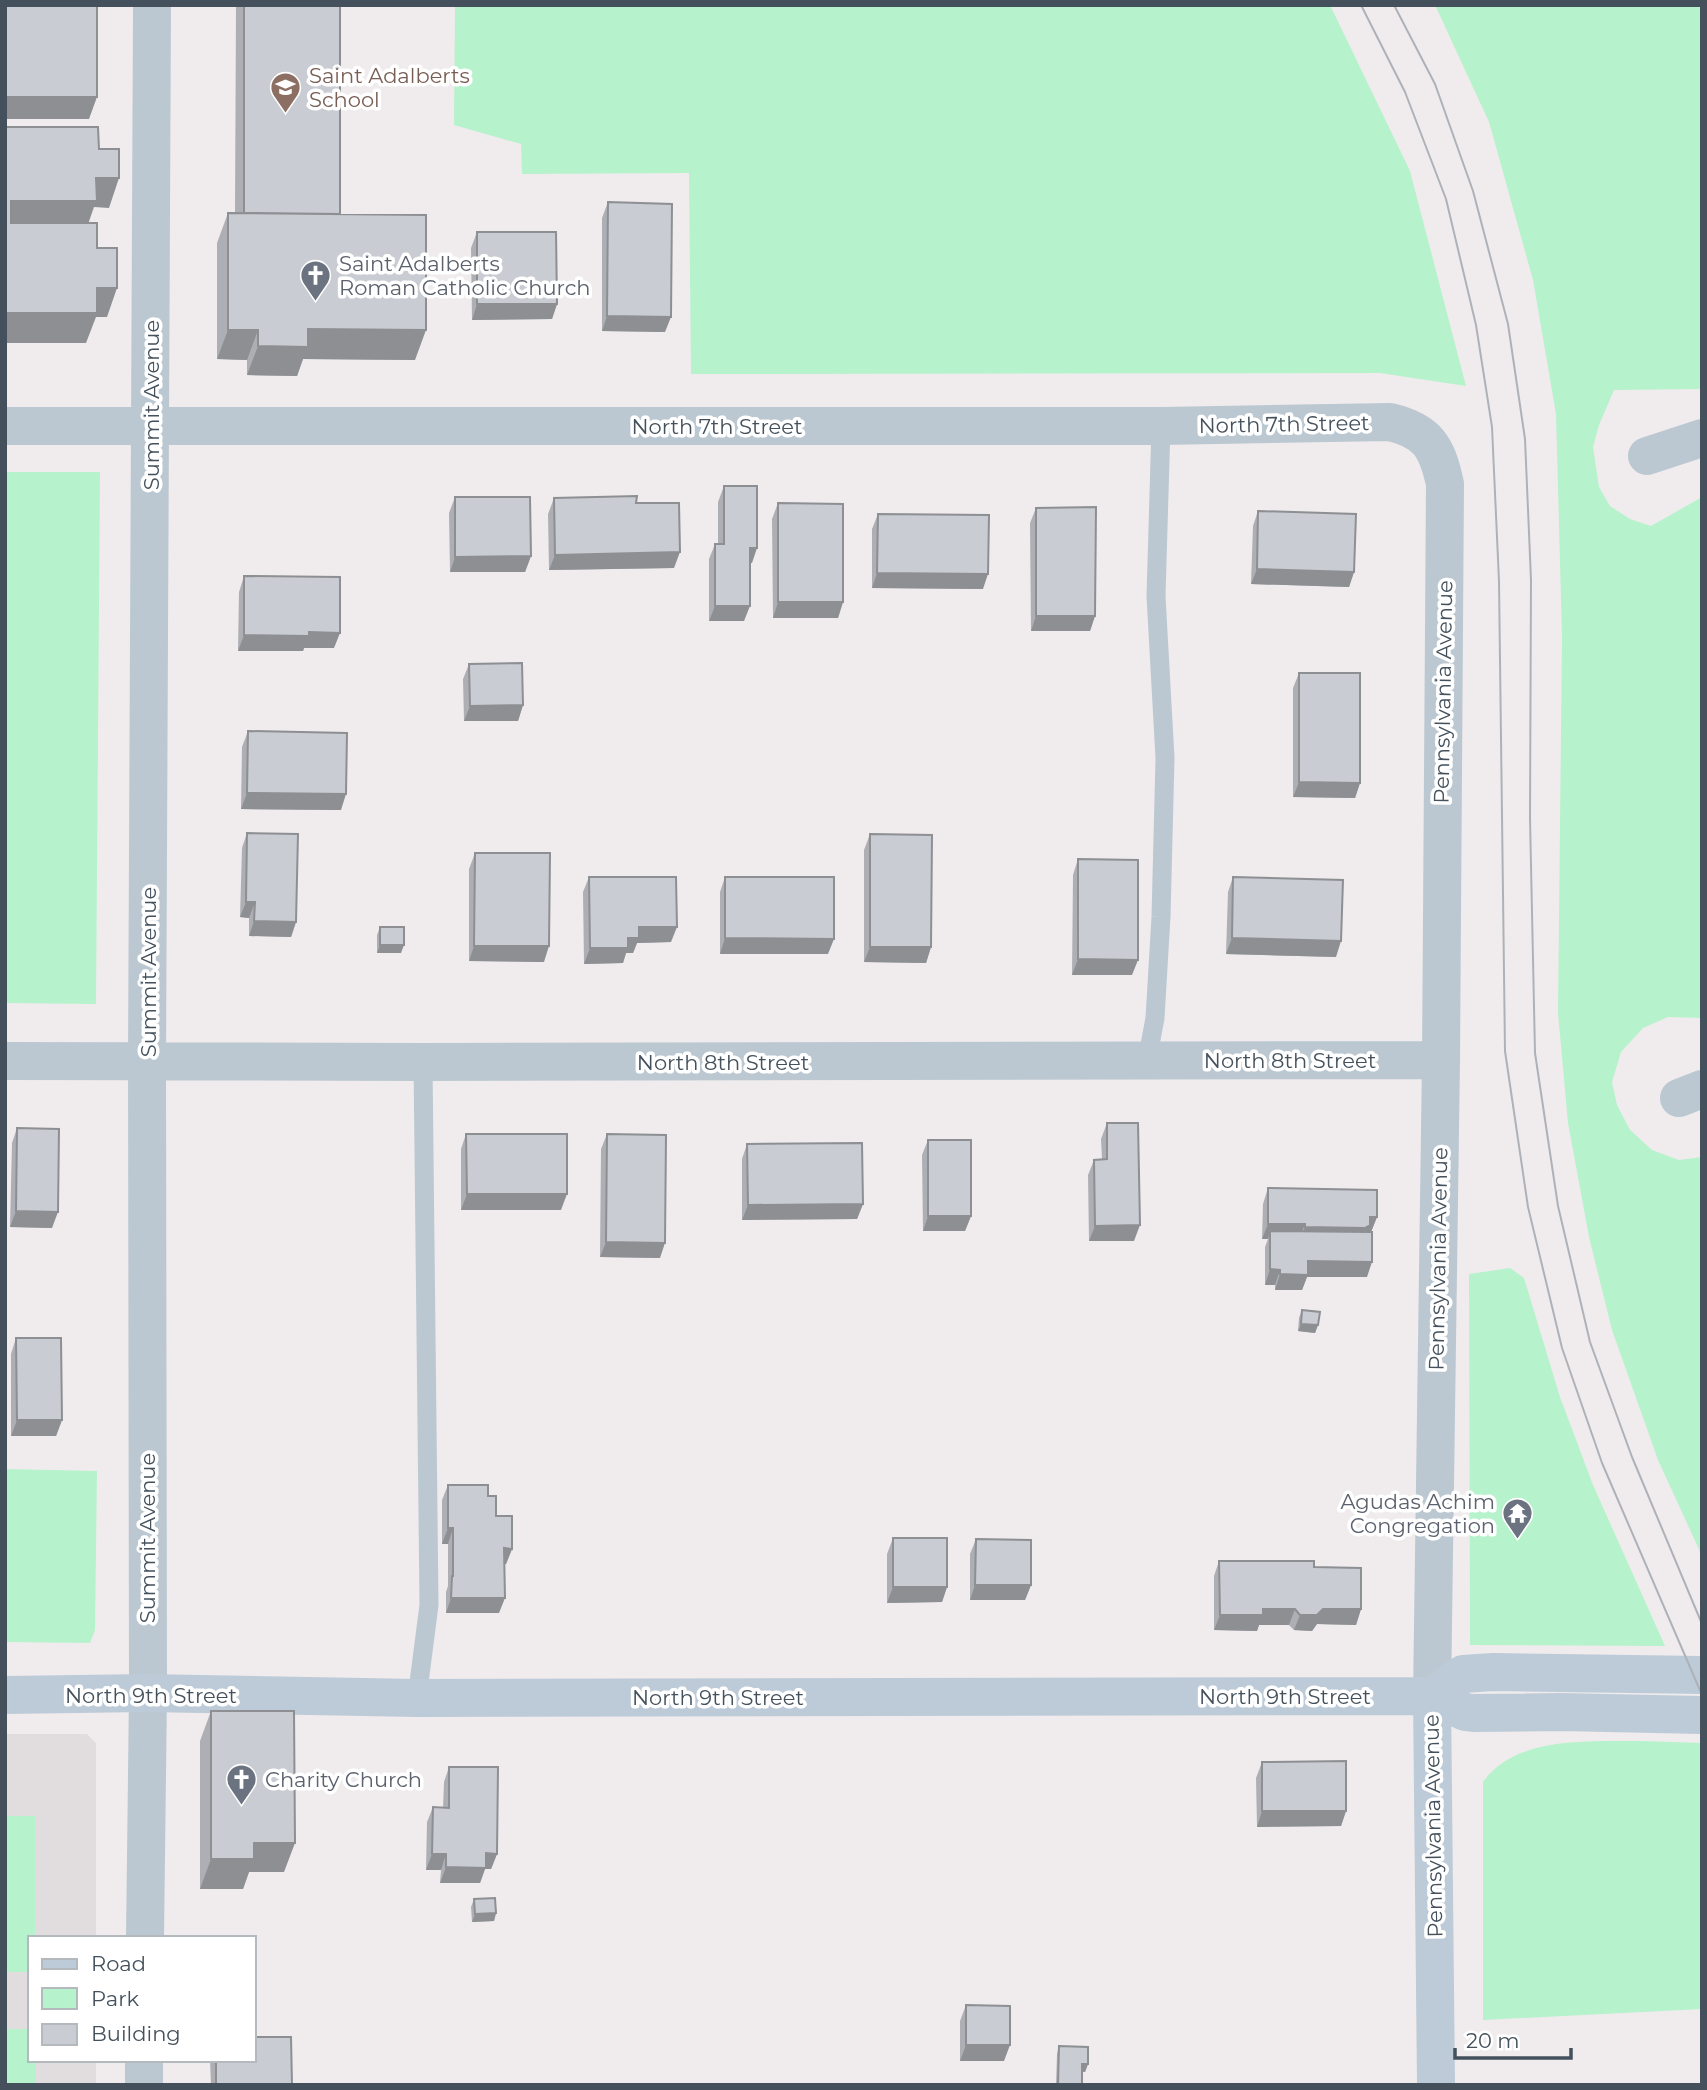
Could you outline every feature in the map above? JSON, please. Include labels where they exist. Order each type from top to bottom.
[{"type":"main road","points":[[1432,1696],[1463,1674],[1505,1672],[1702,1675]]},
{"type":"main road","name":"North 9th Street","points":[[5,1695],[148,1693],[417,1698],[1432,1696],[1465,1712],[1473,1713],[1702,1715]]},
{"type":"main road","name":"Pennsylvania Avenue","points":[[1432,1696],[1436,2085]]},
{"type":"street","name":"Summit Avenue","points":[[145,1936],[152,5]]},
{"type":"street","name":"North 7th Street","points":[[5,426],[1161,426],[1390,422],[1410,427],[1425,438]]},
{"type":"street","name":"Pennsylvania Avenue","points":[[1425,438],[1439,457],[1445,484],[1441,1060],[1432,1696]]},
{"type":"street","points":[[1647,456],[1702,438]]},
{"type":"street","name":"North 8th Street","points":[[5,1061],[1441,1060]]},
{"type":"street","points":[[144,2062],[144,2085]]},
{"type":"lane","points":[[1147,1061],[1155,1018],[1161,929],[1165,771],[1156,596],[1161,426]]},
{"type":"lane","points":[[417,1698],[429,1605],[423,1062]]},
{"type":"shaded area","points":[[5,1734],[87,1734],[96,1743],[96,1936],[28,1936],[28,2062],[96,2062],[96,2085],[5,2085]]},
{"type":"green space","points":[[455,5],[1330,5],[1410,171],[1466,386],[1380,373],[691,374],[689,173],[522,174],[521,144],[454,125]]},
{"type":"green space","points":[[1435,5],[1702,5],[1702,389],[1614,390],[1593,447],[1599,487],[1610,506],[1630,519],[1651,526],[1702,497],[1702,1018],[1668,1017],[1643,1028],[1621,1052],[1612,1082],[1617,1105],[1630,1130],[1652,1150],[1679,1160],[1702,1157],[1702,1556],[1658,1460],[1612,1330],[1589,1237],[1568,1123],[1558,1013],[1562,637],[1556,414],[1533,280],[1489,122]]},
{"type":"green space","points":[[5,472],[100,472],[96,1004],[5,1003]]},
{"type":"green space","points":[[1510,1268],[1524,1278],[1560,1397],[1593,1485],[1665,1646],[1470,1645],[1469,1274]]},
{"type":"green space","points":[[5,1469],[97,1471],[95,1630],[90,1643],[5,1642]]},
{"type":"green space","points":[[1578,1742],[1702,1743],[1702,2009],[1483,2020],[1483,1782],[1497,1767],[1534,1749]]},
{"type":"green space","points":[[5,1816],[35,1816],[35,1936],[28,1936],[28,1972],[5,1972]]},
{"type":"green space","points":[[5,2029],[28,2029],[28,2062],[36,2062],[36,2085],[5,2085]]},
{"type":"building","points":[[5,5],[97,5],[97,97],[5,97]]},
{"type":"building","points":[[244,5],[340,5],[340,214],[244,213]]},
{"type":"building","points":[[6,127],[98,127],[99,149],[119,149],[119,178],[96,178],[97,201],[11,201],[11,223],[97,223],[97,248],[117,248],[117,288],[97,288],[97,313],[5,313]]},
{"type":"building","points":[[608,202],[672,204],[671,317],[607,316]]},
{"type":"building","name":"Saint Adalberts Roman Catholic Church","points":[[228,213],[426,215],[426,330],[308,329],[308,347],[258,346],[258,330],[228,330]]},
{"type":"building","points":[[477,232],[556,232],[557,304],[477,304]]},
{"type":"building","points":[[724,486],[757,486],[757,548],[750,548],[750,606],[715,606],[715,544],[724,544]]},
{"type":"building","points":[[637,496],[636,503],[679,503],[680,552],[555,555],[554,498]]},
{"type":"building","points":[[455,497],[530,497],[531,556],[455,557]]},
{"type":"building","points":[[778,503],[843,504],[843,602],[778,602]]},
{"type":"building","points":[[1096,507],[1095,616],[1036,616],[1036,508]]},
{"type":"building","points":[[1258,511],[1356,514],[1354,572],[1257,569]]},
{"type":"building","points":[[878,514],[989,515],[988,574],[877,573]]},
{"type":"building","points":[[244,576],[340,577],[340,633],[309,632],[309,636],[244,635]]},
{"type":"building","points":[[522,663],[523,705],[470,706],[469,664]]},
{"type":"building","points":[[1299,673],[1360,673],[1360,783],[1299,782]]},
{"type":"building","points":[[248,731],[347,733],[346,794],[247,793]]},
{"type":"building","points":[[247,833],[298,834],[296,922],[254,921],[255,902],[246,902]]},
{"type":"building","points":[[870,834],[932,835],[931,947],[870,947]]},
{"type":"building","points":[[475,853],[550,853],[549,946],[474,946]]},
{"type":"building","points":[[1078,859],[1138,860],[1138,960],[1078,959]]},
{"type":"building","points":[[589,877],[676,877],[677,927],[639,927],[639,938],[628,938],[628,948],[590,948]]},
{"type":"building","points":[[725,877],[834,877],[834,939],[725,938]]},
{"type":"building","points":[[1233,877],[1343,880],[1341,941],[1232,938]]},
{"type":"building","points":[[380,927],[404,927],[404,945],[380,945]]},
{"type":"building","points":[[1107,1123],[1138,1123],[1140,1225],[1095,1226],[1094,1160],[1107,1159]]},
{"type":"building","points":[[17,1128],[59,1129],[58,1212],[16,1211]]},
{"type":"building","points":[[466,1134],[567,1134],[567,1194],[467,1194]]},
{"type":"building","points":[[607,1134],[666,1135],[665,1243],[606,1242]]},
{"type":"building","points":[[928,1140],[971,1140],[971,1216],[928,1216]]},
{"type":"building","points":[[862,1143],[863,1204],[748,1205],[747,1144]]},
{"type":"building","points":[[1268,1188],[1377,1190],[1377,1217],[1370,1217],[1370,1225],[1365,1228],[1268,1224]]},
{"type":"building","points":[[1270,1231],[1372,1232],[1372,1262],[1308,1261],[1308,1275],[1280,1274],[1280,1270],[1270,1269]]},
{"type":"building","points":[[1302,1310],[1320,1312],[1318,1325],[1301,1324]]},
{"type":"building","points":[[16,1338],[61,1338],[62,1420],[17,1420]]},
{"type":"building","points":[[448,1485],[488,1485],[488,1496],[496,1496],[496,1516],[512,1516],[512,1549],[504,1548],[505,1598],[451,1598],[453,1528],[448,1528]]},
{"type":"building","points":[[893,1538],[947,1538],[947,1587],[893,1587]]},
{"type":"building","points":[[976,1539],[1031,1540],[1031,1585],[975,1585]]},
{"type":"building","points":[[1219,1561],[1314,1561],[1314,1567],[1361,1568],[1361,1609],[1323,1609],[1317,1615],[1300,1615],[1295,1609],[1263,1609],[1263,1615],[1220,1615]]},
{"type":"building","name":"Charity Church","points":[[211,1711],[294,1711],[295,1843],[254,1843],[254,1859],[211,1859]]},
{"type":"building","points":[[1346,1761],[1346,1811],[1262,1811],[1262,1762]]},
{"type":"building","points":[[449,1767],[498,1767],[497,1854],[486,1853],[486,1868],[446,1867],[446,1854],[432,1854],[433,1807],[449,1808]]},
{"type":"building","points":[[495,1898],[496,1913],[475,1914],[474,1899]]},
{"type":"building","points":[[966,2005],[1010,2006],[1010,2045],[966,2045]]},
{"type":"building","points":[[256,2037],[291,2037],[292,2085],[216,2085],[216,2062],[256,2062]]},
{"type":"building","points":[[1059,2046],[1088,2047],[1088,2064],[1082,2064],[1082,2085],[1058,2085]]},
{"type":"tram line","points":[[1361,5],[1405,92],[1446,199],[1476,325],[1492,427],[1499,581],[1505,1051],[1528,1207],[1562,1348],[1602,1463],[1702,1695]]},
{"type":"tram line","points":[[1394,5],[1435,84],[1473,191],[1508,324],[1525,439],[1531,580],[1530,818],[1535,1053],[1558,1206],[1590,1342],[1632,1457],[1702,1624]]},
{"type":"place","name":"Saint Adalberts School","points":[[286,114]]},
{"type":"place","name":"Saint Adalberts Roman Catholic Church","points":[[316,302]]},
{"type":"place","name":"Agudas Achim Congregation","points":[[1518,1540]]},
{"type":"place","name":"Charity Church","points":[[242,1806]]}]
